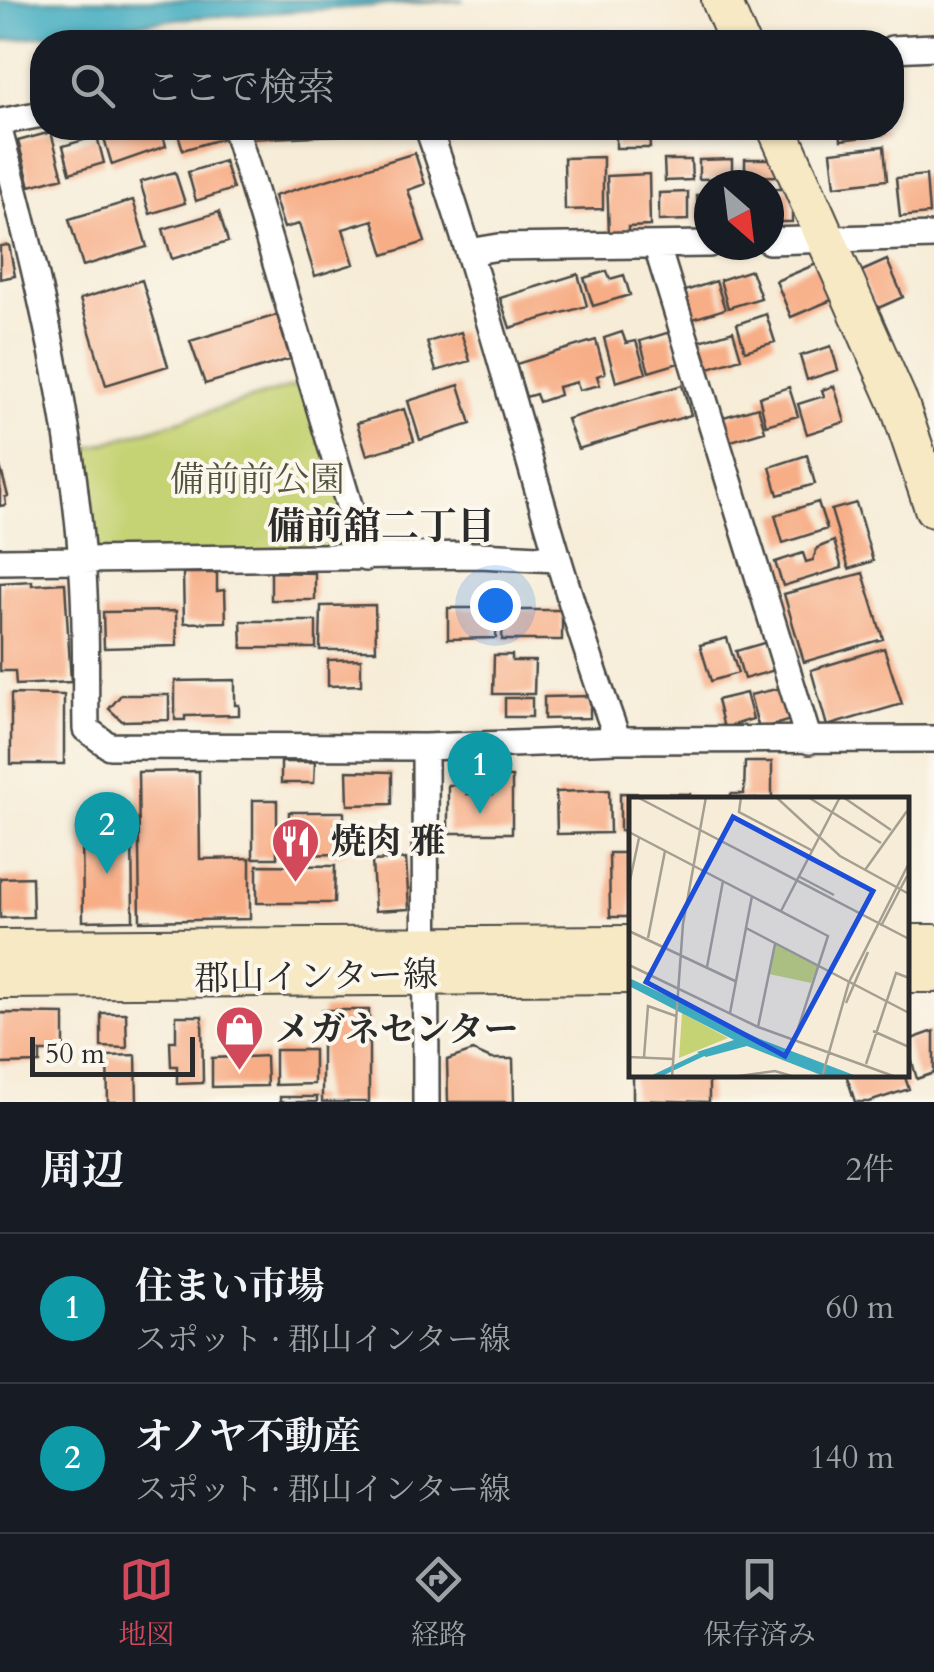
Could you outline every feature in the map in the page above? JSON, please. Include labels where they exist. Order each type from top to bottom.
[{"type":"street","points":[[721,0],[735,30]]},
{"type":"street","points":[[904,48],[934,47]]},
{"type":"street","points":[[0,122],[30,116]]},
{"type":"street","points":[[0,134],[34,261],[63,403],[82,562],[86,729],[108,746],[425,747],[618,740],[934,739]]},
{"type":"street","points":[[239,140],[365,558]]},
{"type":"street","points":[[432,140],[556,559],[618,740]]},
{"type":"street","points":[[782,140],[898,404],[934,508]]},
{"type":"street","points":[[784,240],[934,236]]},
{"type":"street","points":[[468,252],[499,247],[694,245]]},
{"type":"street","points":[[657,246],[808,741]]},
{"type":"street","points":[[0,562],[480,556],[556,559]]},
{"type":"street","points":[[425,747],[426,1102]]},
{"type":"street","points":[[0,949],[355,945],[428,962],[629,946]]},
{"type":"street","name":"郡山インター線","points":[[0,979],[428,962],[629,974]]},
{"type":"green space","name":"備前前公園","points":[[310,381],[365,558],[82,562],[69,454]]},
{"type":"water","points":[[0,0],[464,0],[177,19],[88,30],[30,30],[30,37],[0,41]]},
{"type":"building","points":[[53,140],[63,177],[30,186],[18,141]]},
{"type":"building","points":[[98,140],[104,163],[70,173],[63,146]]},
{"type":"building","points":[[105,140],[164,140],[166,146],[112,165]]},
{"type":"building","points":[[180,140],[217,140],[183,150]]},
{"type":"building","points":[[616,140],[650,140],[650,148],[616,148]]},
{"type":"building","points":[[884,146],[887,180],[835,186],[831,152]]},
{"type":"building","points":[[415,153],[425,184],[408,190],[425,242],[384,255],[373,220],[343,229],[354,264],[315,276],[299,224],[284,228],[274,196]]},
{"type":"building","points":[[603,157],[603,209],[565,210],[564,158]]},
{"type":"building","points":[[732,159],[732,170],[699,170],[699,160]]},
{"type":"building","points":[[745,159],[777,159],[778,170],[745,170]]},
{"type":"building","points":[[664,160],[691,160],[692,180],[665,181]]},
{"type":"building","points":[[224,161],[233,189],[196,201],[188,172]]},
{"type":"building","points":[[175,172],[185,203],[150,214],[140,182]]},
{"type":"building","points":[[649,174],[650,226],[628,227],[628,236],[609,237],[607,176]]},
{"type":"building","points":[[926,175],[929,214],[900,217],[896,178]]},
{"type":"building","points":[[784,189],[792,189],[792,222],[784,222]]},
{"type":"building","points":[[688,192],[688,220],[659,221],[659,193]]},
{"type":"building","points":[[133,200],[147,247],[83,266],[69,219]]},
{"type":"building","points":[[219,212],[228,242],[172,259],[163,229]]},
{"type":"building","points":[[9,245],[15,276],[0,279],[0,246]]},
{"type":"building","points":[[826,260],[841,296],[791,317],[776,281]]},
{"type":"building","points":[[887,260],[903,297],[876,309],[860,272]]},
{"type":"building","points":[[751,270],[761,298],[728,308],[720,280]]},
{"type":"building","points":[[607,271],[610,279],[624,275],[630,295],[593,306],[584,278]]},
{"type":"building","points":[[578,274],[587,306],[510,328],[500,298]]},
{"type":"building","points":[[142,280],[168,366],[106,385],[80,299]]},
{"type":"building","points":[[716,281],[725,309],[693,319],[685,291]]},
{"type":"building","points":[[766,314],[775,342],[745,351],[737,324]]},
{"type":"building","points":[[277,315],[290,359],[205,384],[190,341]]},
{"type":"building","points":[[733,331],[741,358],[709,368],[700,341]]},
{"type":"building","points":[[461,332],[470,361],[436,371],[427,342]]},
{"type":"building","points":[[622,332],[626,343],[636,341],[646,373],[616,382],[604,338]]},
{"type":"building","points":[[670,332],[679,363],[649,372],[640,341]]},
{"type":"building","points":[[596,340],[605,373],[597,376],[600,385],[579,390],[577,382],[558,387],[560,395],[539,402],[536,394],[526,397],[516,364]]},
{"type":"building","points":[[831,346],[838,370],[807,380],[800,356]]},
{"type":"building","points":[[459,385],[471,424],[420,440],[408,401]]},
{"type":"building","points":[[682,385],[691,415],[578,449],[567,419]]},
{"type":"building","points":[[834,386],[845,422],[807,434],[798,404],[824,396],[822,390]]},
{"type":"building","points":[[789,387],[798,416],[766,425],[759,397]]},
{"type":"building","points":[[758,407],[765,431],[728,442],[720,418]]},
{"type":"building","points":[[404,409],[414,441],[367,455],[357,423]]},
{"type":"building","points":[[807,455],[815,484],[778,495],[770,467]]},
{"type":"building","points":[[0,466],[8,496],[6,505],[0,506]]},
{"type":"building","points":[[818,502],[827,529],[783,543],[775,515]]},
{"type":"building","points":[[856,503],[873,561],[849,569],[831,510]]},
{"type":"building","points":[[834,541],[842,568],[783,586],[775,562],[803,553],[806,562],[813,560],[817,548]]},
{"type":"building","points":[[271,572],[315,573],[315,600],[271,600]]},
{"type":"building","points":[[183,573],[217,573],[217,591],[225,590],[226,622],[184,623]]},
{"type":"building","points":[[863,573],[883,639],[804,662],[784,594]]},
{"type":"building","points":[[32,581],[32,585],[65,583],[71,682],[16,685],[15,671],[0,671],[0,583]]},
{"type":"building","points":[[375,605],[376,650],[320,650],[321,606]]},
{"type":"building","points":[[448,608],[497,608],[496,638],[448,639]]},
{"type":"building","points":[[503,610],[562,610],[562,640],[502,640]]},
{"type":"building","points":[[176,611],[177,646],[104,648],[103,612]]},
{"type":"building","points":[[241,621],[316,621],[316,648],[242,648]]},
{"type":"building","points":[[727,638],[738,673],[711,681],[700,645]]},
{"type":"building","points":[[767,642],[775,670],[744,679],[736,651]]},
{"type":"building","points":[[884,648],[902,704],[827,726],[811,670]]},
{"type":"building","points":[[494,655],[512,655],[512,661],[535,661],[534,694],[493,694]]},
{"type":"building","points":[[361,659],[361,685],[328,686],[328,660]]},
{"type":"building","points":[[235,680],[239,715],[185,716],[185,720],[175,720],[175,681]]},
{"type":"building","points":[[781,688],[791,720],[759,729],[750,695]]},
{"type":"building","points":[[746,693],[753,719],[724,728],[717,700]]},
{"type":"building","points":[[11,694],[64,695],[64,764],[11,764]]},
{"type":"building","points":[[121,695],[169,695],[169,720],[122,721],[109,709]]},
{"type":"building","points":[[590,696],[590,718],[544,719],[544,697]]},
{"type":"building","points":[[505,698],[532,698],[532,717],[505,717]]},
{"type":"building","points":[[281,762],[315,762],[314,783],[281,783]]},
{"type":"building","points":[[745,762],[772,762],[772,797],[731,797],[744,794]]},
{"type":"building","points":[[199,771],[200,859],[250,858],[250,919],[140,921],[138,772]]},
{"type":"building","points":[[347,771],[392,772],[392,804],[348,805]]},
{"type":"building","points":[[493,777],[512,777],[512,833],[448,833],[448,785],[467,785],[467,794],[493,794]]},
{"type":"building","points":[[609,790],[610,833],[557,834],[556,792]]},
{"type":"building","points":[[620,793],[690,794],[629,797],[629,831],[620,831]]},
{"type":"building","points":[[253,800],[277,800],[277,858],[253,858]]},
{"type":"building","points":[[289,812],[344,812],[344,854],[289,855]]},
{"type":"building","points":[[132,828],[133,920],[83,921],[82,829]]},
{"type":"building","points":[[609,853],[629,853],[629,917],[610,917]]},
{"type":"building","points":[[406,859],[409,909],[375,911],[372,861]]},
{"type":"building","points":[[257,865],[335,866],[334,903],[257,903]]},
{"type":"building","points":[[32,877],[33,917],[0,918],[0,878]]},
{"type":"building","points":[[322,1010],[369,1010],[369,1102],[322,1102]]},
{"type":"building","points":[[0,1013],[64,1014],[64,1052],[40,1052],[40,1063],[0,1064]]},
{"type":"building","points":[[101,1013],[126,1013],[127,1048],[101,1047]]},
{"type":"building","points":[[176,1016],[202,1016],[203,1083],[177,1084],[177,1066],[171,1066],[170,1041],[176,1041]]},
{"type":"building","points":[[934,1031],[934,1073],[917,1079],[909,1040]]},
{"type":"building","points":[[247,1048],[247,1057],[266,1056],[267,1086],[212,1087],[212,1058],[234,1057],[234,1049]]},
{"type":"building","points":[[275,1050],[314,1050],[314,1084],[275,1085]]},
{"type":"building","points":[[473,1051],[491,1059],[513,1059],[514,1102],[448,1102],[447,1060]]},
{"type":"building","points":[[136,1055],[137,1102],[108,1102],[107,1056]]},
{"type":"building","points":[[633,1077],[709,1077],[709,1102],[633,1100]]},
{"type":"building","points":[[847,1077],[905,1077],[909,1089],[869,1102],[855,1102]]},
{"type":"building","points":[[280,1097],[317,1097],[317,1102],[280,1102]]},
{"type":"place","name":"住まい市場","points":[[480,814]]},
{"type":"place","name":"オノヤ不動産","points":[[107,874]]},
{"type":"place","name":"焼肉 雅","points":[[296,884]]},
{"type":"place","name":"メガネセンター","points":[[240,1072]]},
{"type":"district","name":"備前舘二丁目","points":[[381,527]]}]
